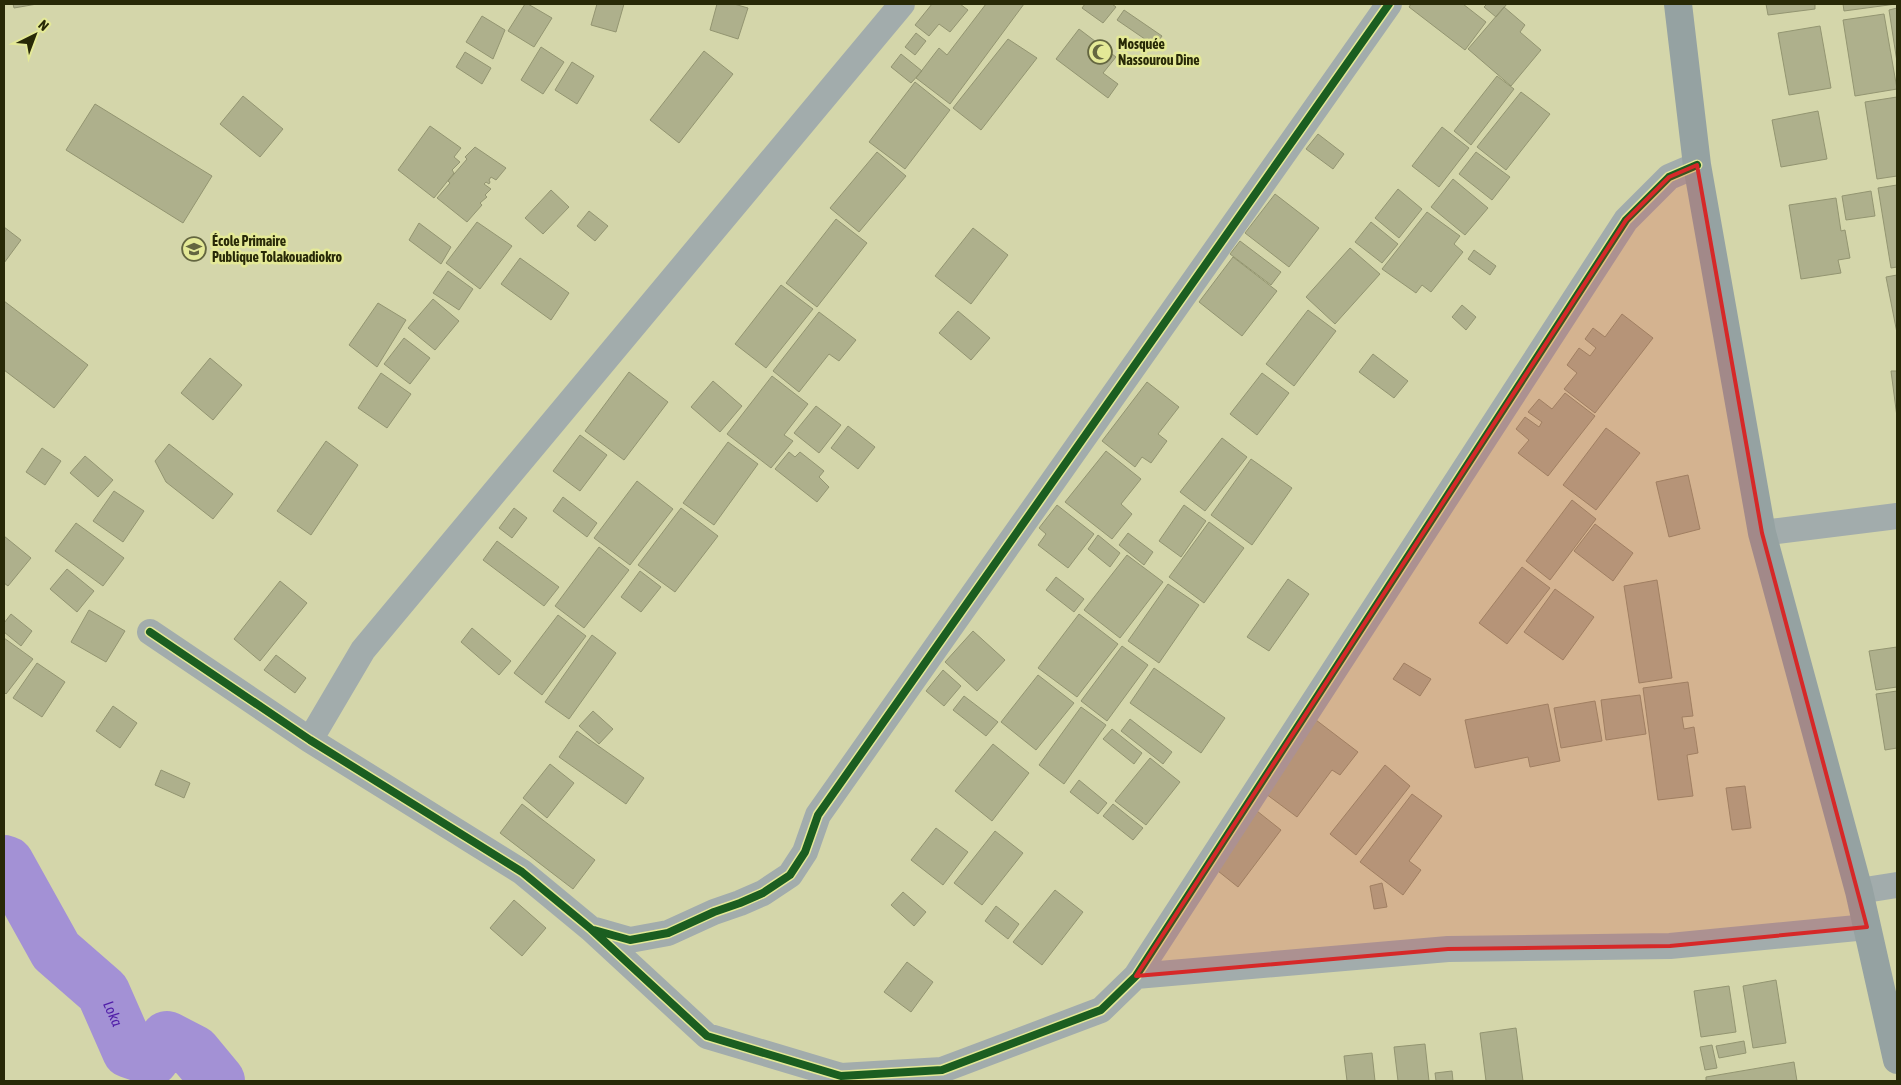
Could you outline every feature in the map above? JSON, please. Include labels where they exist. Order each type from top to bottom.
[{"type":"street","points":[[310,740],[363,650],[902,4]]},
{"type":"street","points":[[592,929],[630,940],[668,933],[714,912],[740,904],[763,893],[790,874],[805,852],[818,815],[1389,4]]},
{"type":"street","points":[[1678,4],[1697,165],[1762,533],[1859,891],[1897,1060]]},
{"type":"street","points":[[150,632],[310,740],[522,872],[592,929],[708,1036],[841,1076],[942,1070],[1101,1010],[1136,976],[1626,220],[1669,177],[1697,165]]},
{"type":"street","points":[[1762,533],[1897,516]]},
{"type":"street","points":[[1859,891],[1897,885]]},
{"type":"street","points":[[1136,976],[1448,949],[1670,946],[1867,927]]},
{"type":"highlighted area","points":[[1697,165],[1762,533],[1867,927],[1670,946],[1448,949],[1136,976],[1626,220],[1669,177]]},
{"type":"building","points":[[13,4],[37,4],[14,8]]},
{"type":"building","points":[[525,4],[552,18],[534,47],[508,31]]},
{"type":"building","points":[[597,4],[624,4],[616,32],[591,25]]},
{"type":"building","points":[[717,4],[734,4],[748,8],[738,39],[710,30]]},
{"type":"building","points":[[932,4],[960,4],[968,10],[950,32],[939,24],[929,36],[915,25]]},
{"type":"building","points":[[986,4],[1024,4],[950,104],[916,78],[939,48],[947,55]]},
{"type":"building","points":[[1085,4],[1112,4],[1116,7],[1103,23],[1082,8]]},
{"type":"building","points":[[1411,4],[1463,4],[1486,22],[1465,50],[1409,7]]},
{"type":"building","points":[[1487,4],[1507,4],[1496,17],[1484,7]]},
{"type":"building","points":[[1766,4],[1815,4],[1815,9],[1768,15]]},
{"type":"building","points":[[1843,4],[1896,4],[1844,11]]},
{"type":"building","points":[[1504,7],[1525,25],[1520,32],[1541,50],[1511,86],[1468,49]]},
{"type":"building","points":[[1897,8],[1897,62],[1889,10]]},
{"type":"building","points":[[1124,10],[1162,36],[1155,46],[1117,20]]},
{"type":"building","points":[[1884,14],[1897,89],[1855,96],[1843,20]]},
{"type":"building","points":[[482,16],[505,30],[493,59],[466,42]]},
{"type":"building","points":[[1820,26],[1831,88],[1789,95],[1778,33]]},
{"type":"building","points":[[1079,29],[1116,57],[1103,73],[1118,84],[1108,98],[1056,59]]},
{"type":"building","points":[[916,33],[926,41],[915,55],[905,47]]},
{"type":"building","points":[[1008,39],[1037,58],[981,130],[953,108]]},
{"type":"building","points":[[541,47],[564,62],[543,94],[521,80]]},
{"type":"building","points":[[704,51],[733,74],[679,143],[650,120]]},
{"type":"building","points":[[465,52],[491,68],[482,84],[456,67]]},
{"type":"building","points":[[901,54],[922,71],[911,83],[891,67]]},
{"type":"building","points":[[572,62],[594,76],[577,104],[555,90]]},
{"type":"building","points":[[1497,76],[1514,89],[1471,145],[1454,131]]},
{"type":"building","points":[[915,82],[950,110],[905,169],[869,142]]},
{"type":"building","points":[[1521,92],[1550,114],[1506,170],[1477,147]]},
{"type":"building","points":[[243,96],[283,129],[260,157],[220,124]]},
{"type":"building","points":[[1897,97],[1897,176],[1877,179],[1865,102]]},
{"type":"building","points":[[95,104],[212,176],[183,223],[66,150]]},
{"type":"building","points":[[1818,111],[1827,159],[1781,167],[1772,120]]},
{"type":"building","points":[[430,126],[461,148],[454,157],[460,162],[452,170],[454,173],[434,198],[398,170]]},
{"type":"building","points":[[1442,127],[1469,148],[1439,187],[1412,166]]},
{"type":"building","points":[[1318,134],[1344,154],[1333,169],[1306,149]]},
{"type":"building","points":[[475,147],[506,168],[496,180],[491,177],[489,184],[486,182],[484,184],[491,189],[485,195],[487,197],[480,203],[482,205],[467,222],[437,198],[450,183],[448,181],[467,159],[465,157]]},
{"type":"building","points":[[877,152],[906,176],[859,232],[830,208]]},
{"type":"building","points":[[1476,152],[1510,177],[1492,200],[1459,174]]},
{"type":"building","points":[[1453,179],[1488,208],[1465,235],[1431,207]]},
{"type":"building","points":[[1897,185],[1897,267],[1891,268],[1878,188]]},
{"type":"building","points":[[1398,189],[1422,209],[1399,238],[1375,218]]},
{"type":"building","points":[[551,190],[569,207],[543,234],[525,218]]},
{"type":"building","points":[[1871,191],[1875,216],[1846,220],[1842,196]]},
{"type":"building","points":[[1275,194],[1319,228],[1289,267],[1245,233]]},
{"type":"building","points":[[1836,198],[1841,231],[1845,230],[1850,258],[1838,260],[1841,273],[1801,279],[1789,205]]},
{"type":"building","points":[[589,211],[608,226],[595,241],[577,226]]},
{"type":"building","points":[[1427,212],[1460,236],[1454,244],[1463,252],[1431,292],[1422,285],[1416,293],[1382,269]]},
{"type":"building","points":[[836,219],[867,243],[817,307],[786,283]]},
{"type":"building","points":[[477,222],[512,246],[480,289],[446,263]]},
{"type":"building","points":[[1371,222],[1398,244],[1382,263],[1355,242]]},
{"type":"building","points":[[419,223],[451,247],[441,264],[409,240]]},
{"type":"building","points":[[4,227],[21,240],[4,263]]},
{"type":"building","points":[[973,228],[1008,255],[971,304],[935,276]]},
{"type":"building","points":[[1240,241],[1281,272],[1271,285],[1230,254]]},
{"type":"building","points":[[1350,248],[1380,274],[1335,324],[1306,297]]},
{"type":"building","points":[[1474,250],[1496,266],[1490,275],[1468,259]]},
{"type":"building","points":[[1233,257],[1277,291],[1242,336],[1199,302]]},
{"type":"building","points":[[520,258],[569,293],[551,320],[501,284]]},
{"type":"building","points":[[448,271],[473,289],[459,310],[433,293]]},
{"type":"building","points":[[1897,275],[1897,333],[1886,277]]},
{"type":"building","points":[[781,285],[813,309],[766,368],[735,344]]},
{"type":"building","points":[[433,299],[459,321],[435,350],[408,328]]},
{"type":"building","points":[[4,301],[88,365],[54,408],[4,370]]},
{"type":"building","points":[[378,303],[406,320],[377,367],[349,345]]},
{"type":"building","points":[[1462,305],[1476,317],[1466,330],[1452,317]]},
{"type":"building","points":[[1308,310],[1336,331],[1294,386],[1266,364]]},
{"type":"building","points":[[958,311],[990,338],[971,360],[939,333]]},
{"type":"building","points":[[819,312],[856,340],[839,361],[829,354],[799,392],[773,371]]},
{"type":"building","points":[[1622,314],[1653,338],[1595,413],[1564,389],[1577,373],[1567,365],[1579,348],[1590,356],[1596,348],[1585,339],[1593,328],[1605,337]]},
{"type":"building","points":[[404,338],[430,358],[410,384],[384,364]]},
{"type":"building","points":[[1373,354],[1408,381],[1394,398],[1359,372]]},
{"type":"building","points":[[210,358],[242,385],[213,420],[181,393]]},
{"type":"building","points":[[1891,371],[1897,371],[1897,417]]},
{"type":"building","points":[[629,372],[668,402],[624,460],[585,431]]},
{"type":"building","points":[[381,373],[411,394],[387,428],[358,408]]},
{"type":"building","points":[[1262,373],[1289,393],[1257,435],[1230,414]]},
{"type":"building","points":[[772,376],[808,404],[784,435],[793,441],[771,468],[727,434]]},
{"type":"building","points":[[713,381],[742,406],[720,432],[691,407]]},
{"type":"building","points":[[1147,382],[1179,407],[1158,434],[1167,441],[1151,463],[1142,457],[1135,467],[1102,441]]},
{"type":"building","points":[[1565,393],[1595,416],[1548,476],[1518,453],[1529,440],[1516,429],[1525,417],[1539,427],[1542,422],[1528,412],[1539,399],[1552,409]]},
{"type":"building","points":[[816,406],[841,425],[819,453],[794,433]]},
{"type":"building","points":[[848,426],[875,447],[858,469],[831,448]]},
{"type":"building","points":[[1606,428],[1640,453],[1596,510],[1563,485]]},
{"type":"building","points":[[580,435],[607,455],[580,491],[553,471]]},
{"type":"building","points":[[1222,438],[1247,457],[1205,511],[1180,492]]},
{"type":"building","points":[[326,441],[358,465],[311,535],[277,511]]},
{"type":"building","points":[[728,442],[758,464],[714,525],[683,503]]},
{"type":"building","points":[[169,444],[233,494],[213,519],[166,482],[155,461]]},
{"type":"building","points":[[42,448],[61,461],[45,485],[26,472]]},
{"type":"building","points":[[1106,451],[1141,479],[1121,504],[1132,514],[1112,539],[1065,502]]},
{"type":"building","points":[[789,452],[795,457],[800,452],[824,471],[819,477],[829,487],[817,502],[775,469]]},
{"type":"building","points":[[85,456],[113,480],[98,497],[70,473]]},
{"type":"building","points":[[1251,459],[1292,488],[1252,545],[1211,515]]},
{"type":"building","points":[[1688,475],[1700,529],[1669,537],[1656,482]]},
{"type":"building","points":[[637,481],[673,509],[630,565],[594,538]]},
{"type":"building","points":[[114,491],[144,511],[123,542],[93,521]]},
{"type":"building","points":[[563,497],[597,523],[587,537],[553,511]]},
{"type":"building","points":[[1572,500],[1596,519],[1550,580],[1526,561]]},
{"type":"building","points":[[1057,505],[1094,534],[1068,568],[1038,545],[1046,534],[1039,528]]},
{"type":"building","points":[[1184,505],[1206,521],[1181,557],[1159,541]]},
{"type":"building","points":[[514,508],[527,518],[512,538],[499,528]]},
{"type":"building","points":[[681,508],[718,536],[675,592],[638,565]]},
{"type":"building","points":[[1209,522],[1244,548],[1204,603],[1169,577]]},
{"type":"building","points":[[76,523],[124,558],[103,586],[55,551]]},
{"type":"building","points":[[1595,524],[1633,553],[1613,581],[1574,551]]},
{"type":"building","points":[[1128,533],[1153,552],[1144,565],[1119,545]]},
{"type":"building","points":[[1098,535],[1120,553],[1110,567],[1088,549]]},
{"type":"building","points":[[4,536],[31,558],[8,586],[4,583]]},
{"type":"building","points":[[497,541],[559,587],[544,606],[483,560]]},
{"type":"building","points":[[599,547],[629,570],[584,628],[555,606]]},
{"type":"building","points":[[1127,555],[1163,582],[1120,638],[1084,610]]},
{"type":"building","points":[[1522,567],[1550,588],[1507,644],[1479,623]]},
{"type":"building","points":[[67,569],[94,591],[77,612],[50,589]]},
{"type":"building","points":[[640,571],[661,587],[641,612],[621,597]]},
{"type":"building","points":[[1056,577],[1084,599],[1074,612],[1046,590]]},
{"type":"building","points":[[1288,579],[1309,594],[1269,651],[1247,637]]},
{"type":"building","points":[[1657,580],[1672,678],[1639,683],[1624,586]]},
{"type":"building","points":[[280,581],[307,603],[260,661],[234,639]]},
{"type":"building","points":[[1168,584],[1199,605],[1159,663],[1128,641]]},
{"type":"building","points":[[1555,589],[1594,617],[1563,660],[1524,632]]},
{"type":"building","points":[[89,610],[125,631],[106,662],[71,642]]},
{"type":"building","points":[[11,614],[32,631],[21,646],[4,632],[4,623]]},
{"type":"building","points":[[1079,614],[1118,644],[1077,697],[1038,668]]},
{"type":"building","points":[[558,615],[586,636],[542,695],[514,673]]},
{"type":"building","points":[[472,628],[511,661],[499,675],[461,642]]},
{"type":"building","points":[[973,631],[1005,660],[977,691],[945,662]]},
{"type":"building","points":[[592,635],[616,653],[569,719],[545,702]]},
{"type":"building","points":[[4,638],[33,659],[6,694],[4,692]]},
{"type":"building","points":[[1122,646],[1148,665],[1107,721],[1081,701]]},
{"type":"building","points":[[1897,647],[1897,687],[1876,690],[1869,651]]},
{"type":"building","points":[[276,655],[306,678],[295,693],[264,670]]},
{"type":"building","points":[[37,663],[65,682],[42,717],[13,698]]},
{"type":"building","points":[[1404,663],[1431,679],[1420,696],[1393,679]]},
{"type":"building","points":[[1154,668],[1225,718],[1201,753],[1130,703]]},
{"type":"building","points":[[943,670],[961,686],[944,706],[926,691]]},
{"type":"building","points":[[1038,675],[1074,703],[1036,750],[1001,722]]},
{"type":"building","points":[[1688,682],[1693,716],[1682,717],[1684,729],[1694,727],[1698,753],[1687,755],[1693,796],[1658,800],[1643,688]]},
{"type":"building","points":[[1897,691],[1897,748],[1885,750],[1876,694]]},
{"type":"building","points":[[1640,695],[1646,734],[1606,740],[1601,700]]},
{"type":"building","points":[[964,696],[998,722],[986,736],[953,710]]},
{"type":"building","points":[[1595,701],[1602,741],[1561,748],[1554,708]]},
{"type":"building","points":[[1548,704],[1560,761],[1530,767],[1528,757],[1475,768],[1465,720]]},
{"type":"building","points":[[113,706],[137,723],[120,748],[96,731]]},
{"type":"building","points":[[1081,707],[1106,725],[1064,784],[1039,765]]},
{"type":"building","points":[[593,711],[613,729],[599,744],[579,726]]},
{"type":"building","points":[[1130,719],[1172,752],[1163,764],[1121,731]]},
{"type":"building","points":[[1316,720],[1358,752],[1340,775],[1332,770],[1297,817],[1262,791]]},
{"type":"building","points":[[1112,729],[1142,753],[1134,764],[1103,739]]},
{"type":"building","points":[[577,731],[644,778],[626,804],[559,757]]},
{"type":"building","points":[[993,744],[1029,773],[992,821],[955,791]]},
{"type":"building","points":[[1150,758],[1180,782],[1146,825],[1115,801]]},
{"type":"building","points":[[550,764],[574,783],[547,818],[523,798]]},
{"type":"building","points":[[1385,765],[1410,786],[1356,855],[1330,834]]},
{"type":"building","points":[[161,770],[190,783],[184,798],[155,785]]},
{"type":"building","points":[[1079,780],[1107,803],[1098,814],[1070,792]]},
{"type":"building","points":[[1745,786],[1751,828],[1732,830],[1726,788]]},
{"type":"building","points":[[1412,794],[1442,816],[1409,861],[1421,870],[1403,895],[1360,862]]},
{"type":"building","points":[[522,804],[595,860],[573,889],[500,833]]},
{"type":"building","points":[[1113,804],[1143,828],[1133,840],[1103,816]]},
{"type":"building","points":[[1257,811],[1281,830],[1238,887],[1213,867]]},
{"type":"building","points":[[936,828],[968,852],[943,885],[911,860]]},
{"type":"building","points":[[995,831],[1023,853],[982,905],[954,883]]},
{"type":"building","points":[[1382,883],[1387,907],[1374,909],[1370,886]]},
{"type":"building","points":[[1055,890],[1083,912],[1042,965],[1013,942]]},
{"type":"building","points":[[903,892],[926,912],[914,926],[891,905]]},
{"type":"building","points":[[514,900],[546,928],[522,956],[490,928]]},
{"type":"building","points":[[996,906],[1019,924],[1008,939],[985,921]]},
{"type":"building","points":[[907,962],[933,982],[911,1012],[884,992]]},
{"type":"building","points":[[1776,980],[1786,1043],[1753,1048],[1743,986]]},
{"type":"building","points":[[1729,986],[1736,1032],[1701,1037],[1694,991]]},
{"type":"building","points":[[1516,1028],[1523,1081],[1486,1081],[1480,1033]]},
{"type":"building","points":[[1744,1041],[1746,1053],[1719,1058],[1716,1046]]},
{"type":"building","points":[[1425,1044],[1429,1081],[1398,1081],[1394,1047]]},
{"type":"building","points":[[1712,1045],[1717,1068],[1705,1070],[1700,1047]]},
{"type":"building","points":[[1372,1053],[1375,1081],[1347,1081],[1344,1056]]},
{"type":"building","points":[[1794,1062],[1797,1081],[1706,1081],[1706,1077]]},
{"type":"building","points":[[1452,1071],[1453,1081],[1436,1081],[1435,1073]]},
{"type":"waterway","name":"Loka","points":[[4,862],[7,863],[56,951],[103,992],[129,1051],[152,1059],[167,1038],[194,1052],[218,1081]]},
{"type":"cycle path","points":[[594,930],[630,940],[668,933],[714,912],[763,893],[790,875],[805,852],[818,815],[1389,4]]},
{"type":"cycle path","points":[[150,632],[310,740],[522,872],[591,929],[707,1036],[841,1076],[942,1070],[1101,1010],[1136,976],[1626,220],[1669,177],[1697,165]]},
{"type":"place","name":"Mosquée Nassourou Dine","points":[[1100,52]]},
{"type":"place","name":"École Primaire Publique Tolakouadiokro","points":[[194,249]]}]
